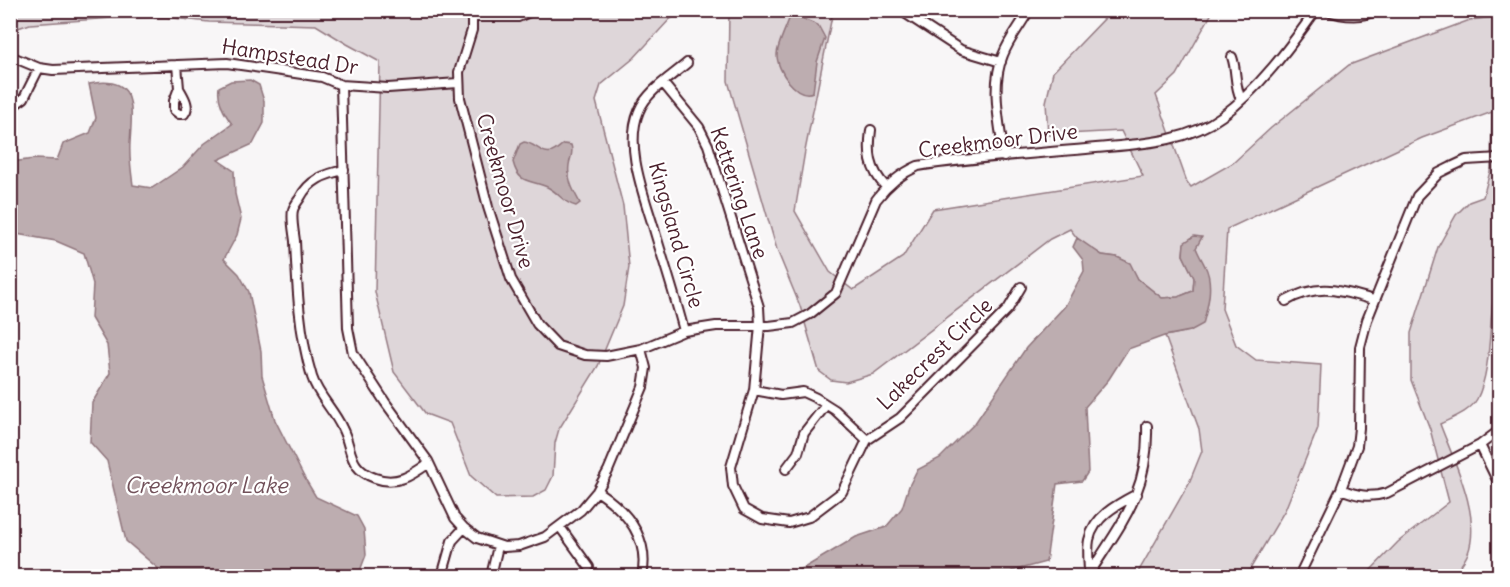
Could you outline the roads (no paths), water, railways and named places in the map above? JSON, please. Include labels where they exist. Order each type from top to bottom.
[{"type":"street","points":[[472,14],[518,16],[534,10]]},
{"type":"street","points":[[900,10],[961,50],[1001,62]]},
{"type":"street","points":[[1004,157],[997,91],[1001,62],[1003,54],[1029,10]]},
{"type":"street","name":"Creekmoor Drive","points":[[472,14],[472,30],[459,72],[459,98],[511,279],[537,324],[558,346],[585,355],[606,356],[641,349],[684,331],[716,326],[770,326],[793,323],[810,314],[836,293],[868,214],[886,187],[904,173],[918,166],[1166,140],[1189,134],[1223,116],[1241,99],[1280,60],[1316,10]]},
{"type":"street","points":[[1325,10],[1341,16],[1354,16],[1377,10]]},
{"type":"street","name":"Hampstead Dr","points":[[10,56],[39,68],[68,70],[227,63],[322,77],[341,85],[398,88],[458,83]]},
{"type":"street","points":[[1232,57],[1235,67],[1234,78],[1241,99]]},
{"type":"street","name":"Kingsland Circle","points":[[684,331],[641,188],[634,136],[635,123],[644,102],[663,82],[687,63]]},
{"type":"street","points":[[177,65],[179,88]]},
{"type":"street","points":[[10,108],[21,100],[31,87],[39,68]]},
{"type":"street","name":"Kettering Lane","points":[[663,82],[699,128],[708,145],[759,307],[759,325]]},
{"type":"street","points":[[341,85],[348,328],[353,353],[429,463],[455,518],[464,528],[477,538],[498,546],[519,546],[534,542],[560,527],[581,510],[597,491],[608,471],[643,387],[646,368],[641,349]]},
{"type":"street","points":[[10,101],[21,100]]},
{"type":"street","points":[[871,130],[869,146],[871,165],[886,187]]},
{"type":"street","points":[[1299,576],[1341,489],[1357,446],[1360,347],[1374,300],[1417,196],[1439,172],[1466,160],[1500,158]]},
{"type":"street","points":[[344,170],[329,173],[314,181],[303,191],[293,209],[297,291],[312,378],[342,428],[352,460],[363,471],[374,478],[388,482],[406,479],[429,463]]},
{"type":"street","name":"Lakecrest Circle","points":[[867,440],[900,418],[1008,309],[1022,287]]},
{"type":"street","points":[[1286,301],[1308,291],[1323,288],[1374,300]]},
{"type":"street","points":[[754,390],[782,395],[803,392],[826,405],[867,440],[842,492],[809,517],[789,523],[762,519],[744,509],[733,486],[731,467],[754,390],[759,325]]},
{"type":"street","points":[[786,469],[798,453],[804,433],[826,405]]},
{"type":"street","points":[[1088,575],[1098,562],[1137,494],[1147,461],[1147,426]]},
{"type":"street","points":[[1341,489],[1357,496],[1376,496],[1387,493],[1480,445],[1500,430]]},
{"type":"street","points":[[1480,445],[1500,486]]},
{"type":"street","points":[[597,491],[622,510],[633,524],[640,541],[643,558],[642,576]]},
{"type":"street","points":[[1088,575],[1089,539],[1097,524],[1108,511],[1137,494]]},
{"type":"street","points":[[560,527],[589,567]]},
{"type":"street","points":[[442,576],[452,540],[464,528]]},
{"type":"street","points":[[491,576],[498,546]]},
{"type":"street","points":[[1496,576],[1500,567]]},
{"type":"water","points":[[796,16],[818,25],[825,38],[817,62],[813,92],[807,93],[794,87],[784,75],[778,61],[778,47],[789,19]]},
{"type":"water","name":"Creekmoor Lake","points":[[250,80],[259,85],[264,101],[264,123],[253,144],[218,160],[234,171],[235,194],[241,219],[237,235],[224,259],[239,274],[249,292],[261,351],[262,376],[275,420],[304,477],[316,497],[357,516],[364,529],[366,555],[358,576],[167,576],[126,541],[107,461],[90,442],[92,403],[110,373],[107,345],[91,318],[93,284],[84,253],[56,241],[11,233],[11,162],[35,159],[57,160],[63,144],[90,133],[96,118],[89,84],[105,82],[116,84],[124,89],[129,97],[133,185],[152,188],[183,167],[204,144],[232,124],[222,107],[219,87],[231,81]]},
{"type":"water","points":[[524,142],[548,152],[564,144],[571,145],[569,175],[580,203],[576,206],[572,205],[549,188],[527,181],[519,175],[513,162],[520,144]]},
{"type":"water","points":[[1194,236],[1202,237],[1196,248],[1208,273],[1210,287],[1203,324],[1190,331],[1164,336],[1128,349],[1109,379],[1085,407],[1088,472],[1082,481],[1057,484],[1046,562],[1012,571],[1009,576],[777,576],[804,568],[856,537],[886,527],[902,508],[917,470],[940,458],[975,423],[1026,348],[1065,306],[1084,271],[1083,260],[1073,247],[1077,238],[1102,255],[1117,257],[1130,263],[1138,279],[1162,298],[1178,297],[1193,291],[1194,278],[1183,255],[1184,243]]}]
